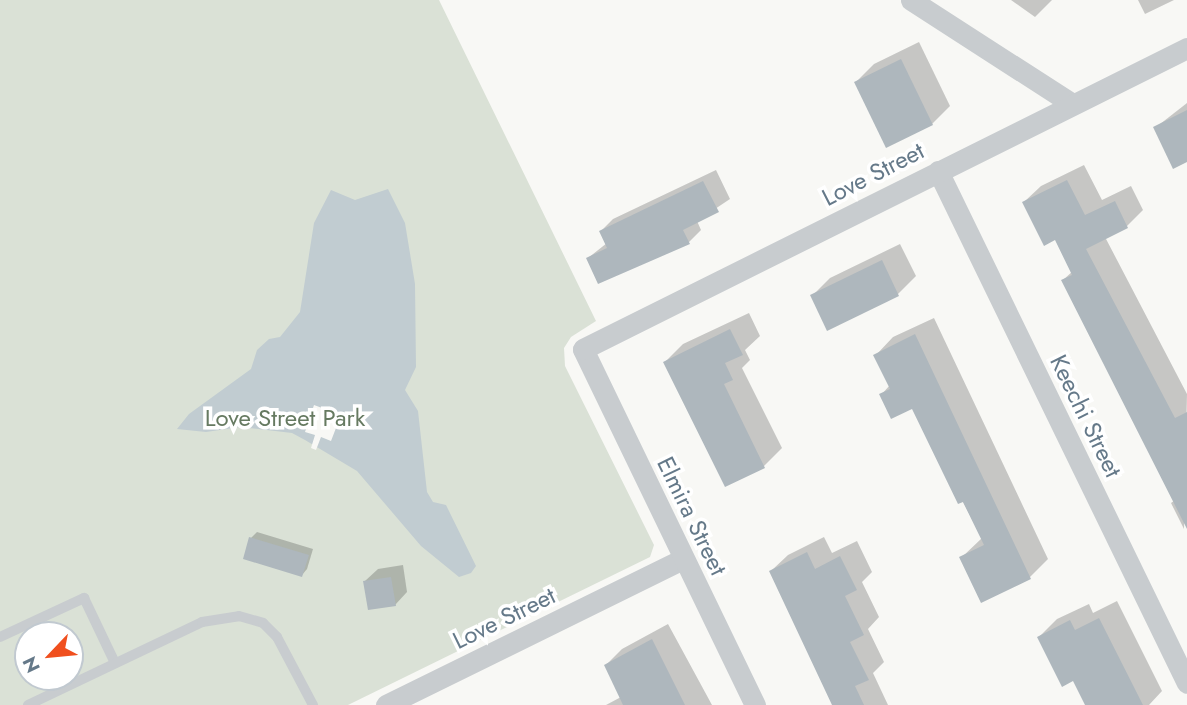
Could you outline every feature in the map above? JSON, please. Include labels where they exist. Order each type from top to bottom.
[{"type":"street","points":[[911,0],[1072,103]]},
{"type":"street","name":"Love Street","points":[[583,349],[1187,48]]},
{"type":"street","name":"Keechi Street","points":[[938,171],[1187,683]]},
{"type":"street","name":"Elmira Street","points":[[583,349],[755,705]]},
{"type":"street","name":"Love Street","points":[[386,705],[684,559]]},
{"type":"lane","points":[[0,637],[84,598],[115,663]]},
{"type":"lane","points":[[27,705],[202,622],[239,617],[263,623],[277,637],[313,705]]},
{"type":"green space","name":"Love Street Park","points":[[0,0],[439,0],[596,321],[571,337],[564,348],[565,366],[654,545],[650,557],[348,705],[0,705]]},
{"type":"shaded area","points":[[388,189],[405,223],[415,284],[416,367],[405,390],[418,411],[427,492],[433,502],[446,505],[476,566],[471,573],[459,577],[421,546],[357,471],[292,433],[240,427],[206,432],[177,429],[189,414],[251,369],[257,350],[269,339],[280,337],[300,312],[314,223],[331,190],[355,200]]},
{"type":"pier","points":[[314,405],[341,415],[331,441],[321,437],[316,450],[311,448],[315,435],[305,432]]},
{"type":"building","points":[[901,59],[933,125],[886,148],[854,82]]},
{"type":"building","points":[[1187,110],[1187,162],[1173,169],[1153,127]]},
{"type":"building","points":[[1067,180],[1085,215],[1115,201],[1128,228],[1086,249],[1175,418],[1187,412],[1187,529],[1061,280],[1072,275],[1055,240],[1044,246],[1022,202]]},
{"type":"building","points":[[703,181],[719,212],[683,230],[690,244],[598,284],[586,258],[607,248],[599,231]]},
{"type":"building","points":[[882,260],[899,296],[827,331],[810,295]]},
{"type":"building","points":[[730,329],[743,355],[725,363],[733,380],[724,384],[765,468],[725,487],[663,362]]},
{"type":"building","points":[[915,334],[1031,579],[981,603],[959,557],[984,545],[963,502],[958,504],[912,409],[891,419],[879,394],[890,389],[873,355]]},
{"type":"building","points":[[249,537],[309,555],[302,577],[243,559]]},
{"type":"building","points":[[807,552],[815,569],[840,556],[857,590],[845,596],[864,635],[850,642],[869,680],[855,686],[864,705],[832,705],[769,571]]},
{"type":"building","points":[[391,577],[396,606],[368,610],[363,581]]},
{"type":"building","points":[[1099,618],[1143,705],[1085,705],[1073,681],[1062,687],[1037,637],[1070,620],[1075,630]]},
{"type":"building","points":[[652,639],[685,705],[623,705],[604,665]]}]
